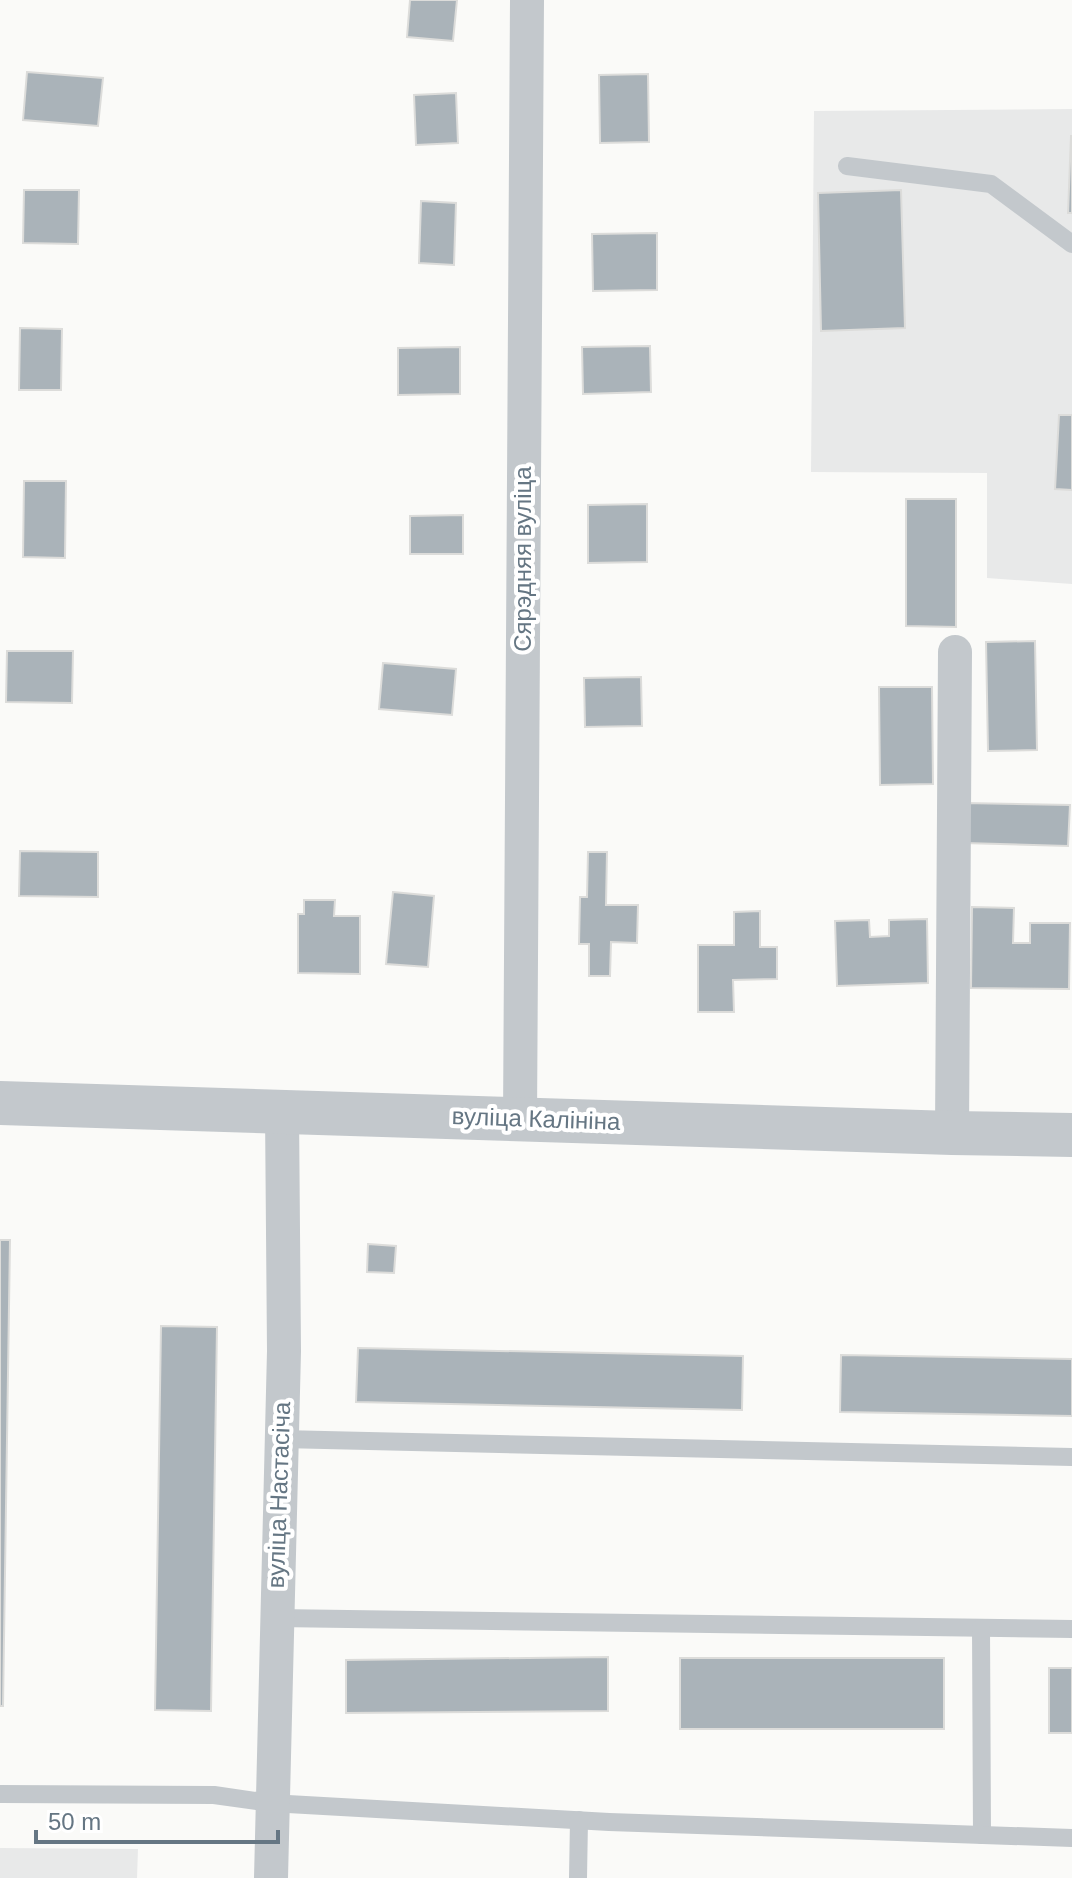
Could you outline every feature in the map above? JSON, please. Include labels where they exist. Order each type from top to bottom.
[{"type":"street","name":"Сярэдняя вуліца","points":[[520,1119],[527,0]]},
{"type":"street","points":[[952,1133],[955,652]]},
{"type":"street","name":"вуліца Калініна","points":[[0,1103],[1072,1135]]},
{"type":"street","name":"вуліца Настасіча","points":[[271,1878],[270,1803],[284,1351],[282,1111]]},
{"type":"lane","points":[[847,166],[991,184],[1072,244]]},
{"type":"lane","points":[[281,1439],[1072,1457]]},
{"type":"lane","points":[[276,1618],[1072,1629]]},
{"type":"lane","points":[[981,1628],[982,1835]]},
{"type":"lane","points":[[0,1794],[214,1795],[270,1803],[579,1820],[1072,1838]]},
{"type":"lane","points":[[578,1878],[579,1820]]},
{"type":"shaded area","points":[[1072,109],[1072,584],[987,578],[987,473],[811,472],[814,111]]},
{"type":"shaded area","points":[[0,1848],[138,1849],[137,1878],[0,1878]]},
{"type":"building","points":[[410,0],[457,0],[453,41],[407,37]]},
{"type":"building","points":[[27,72],[103,78],[98,126],[23,120]]},
{"type":"building","points":[[648,74],[649,142],[600,143],[599,75]]},
{"type":"building","points":[[456,93],[458,143],[416,145],[414,95]]},
{"type":"building","points":[[1071,136],[1072,213],[1068,213]]},
{"type":"building","points":[[24,190],[79,190],[78,244],[23,243]]},
{"type":"building","points":[[901,190],[905,328],[821,331],[818,193]]},
{"type":"building","points":[[421,201],[456,203],[454,265],[419,263]]},
{"type":"building","points":[[657,233],[657,290],[593,291],[592,234]]},
{"type":"building","points":[[20,328],[62,329],[61,390],[19,390]]},
{"type":"building","points":[[650,346],[651,392],[583,394],[582,347]]},
{"type":"building","points":[[460,347],[460,394],[398,395],[398,348]]},
{"type":"building","points":[[1059,415],[1072,415],[1072,490],[1055,489]]},
{"type":"building","points":[[24,481],[66,481],[65,558],[23,557]]},
{"type":"building","points":[[906,499],[956,499],[956,627],[906,626]]},
{"type":"building","points":[[647,504],[647,562],[588,563],[588,505]]},
{"type":"building","points":[[463,515],[463,554],[410,554],[410,516]]},
{"type":"building","points":[[1035,641],[1037,750],[988,751],[986,642]]},
{"type":"building","points":[[7,651],[73,651],[72,703],[6,702]]},
{"type":"building","points":[[383,663],[456,669],[452,715],[379,709]]},
{"type":"building","points":[[641,677],[642,726],[585,727],[584,678]]},
{"type":"building","points":[[879,687],[932,687],[933,784],[880,785]]},
{"type":"building","points":[[964,803],[1070,805],[1068,846],[964,843]]},
{"type":"building","points":[[20,851],[98,852],[98,897],[19,896]]},
{"type":"building","points":[[588,852],[607,852],[606,905],[638,905],[637,943],[611,942],[610,976],[589,976],[589,944],[579,944],[580,897],[587,897]]},
{"type":"building","points":[[393,892],[434,896],[428,967],[386,964]]},
{"type":"building","points":[[304,900],[335,900],[334,916],[360,916],[360,974],[298,973],[298,914],[304,914]]},
{"type":"building","points":[[972,907],[1014,908],[1013,943],[1030,943],[1030,923],[1070,923],[1069,989],[971,988]]},
{"type":"building","points":[[760,911],[760,947],[777,947],[777,979],[733,980],[734,1012],[698,1012],[698,945],[734,945],[734,912]]},
{"type":"building","points":[[927,919],[928,983],[837,986],[835,921],[869,920],[870,937],[889,936],[889,920]]},
{"type":"building","points":[[0,1240],[10,1240],[3,1706],[0,1706]]},
{"type":"building","points":[[368,1244],[396,1246],[394,1273],[367,1272]]},
{"type":"building","points":[[161,1326],[217,1327],[211,1711],[155,1710]]},
{"type":"building","points":[[358,1348],[743,1356],[742,1410],[356,1402]]},
{"type":"building","points":[[841,1355],[1072,1359],[1072,1416],[840,1412]]},
{"type":"building","points":[[608,1657],[608,1711],[346,1713],[346,1660]]},
{"type":"building","points":[[680,1658],[944,1658],[944,1729],[680,1729]]},
{"type":"building","points":[[1049,1668],[1072,1668],[1072,1733],[1049,1733]]}]
